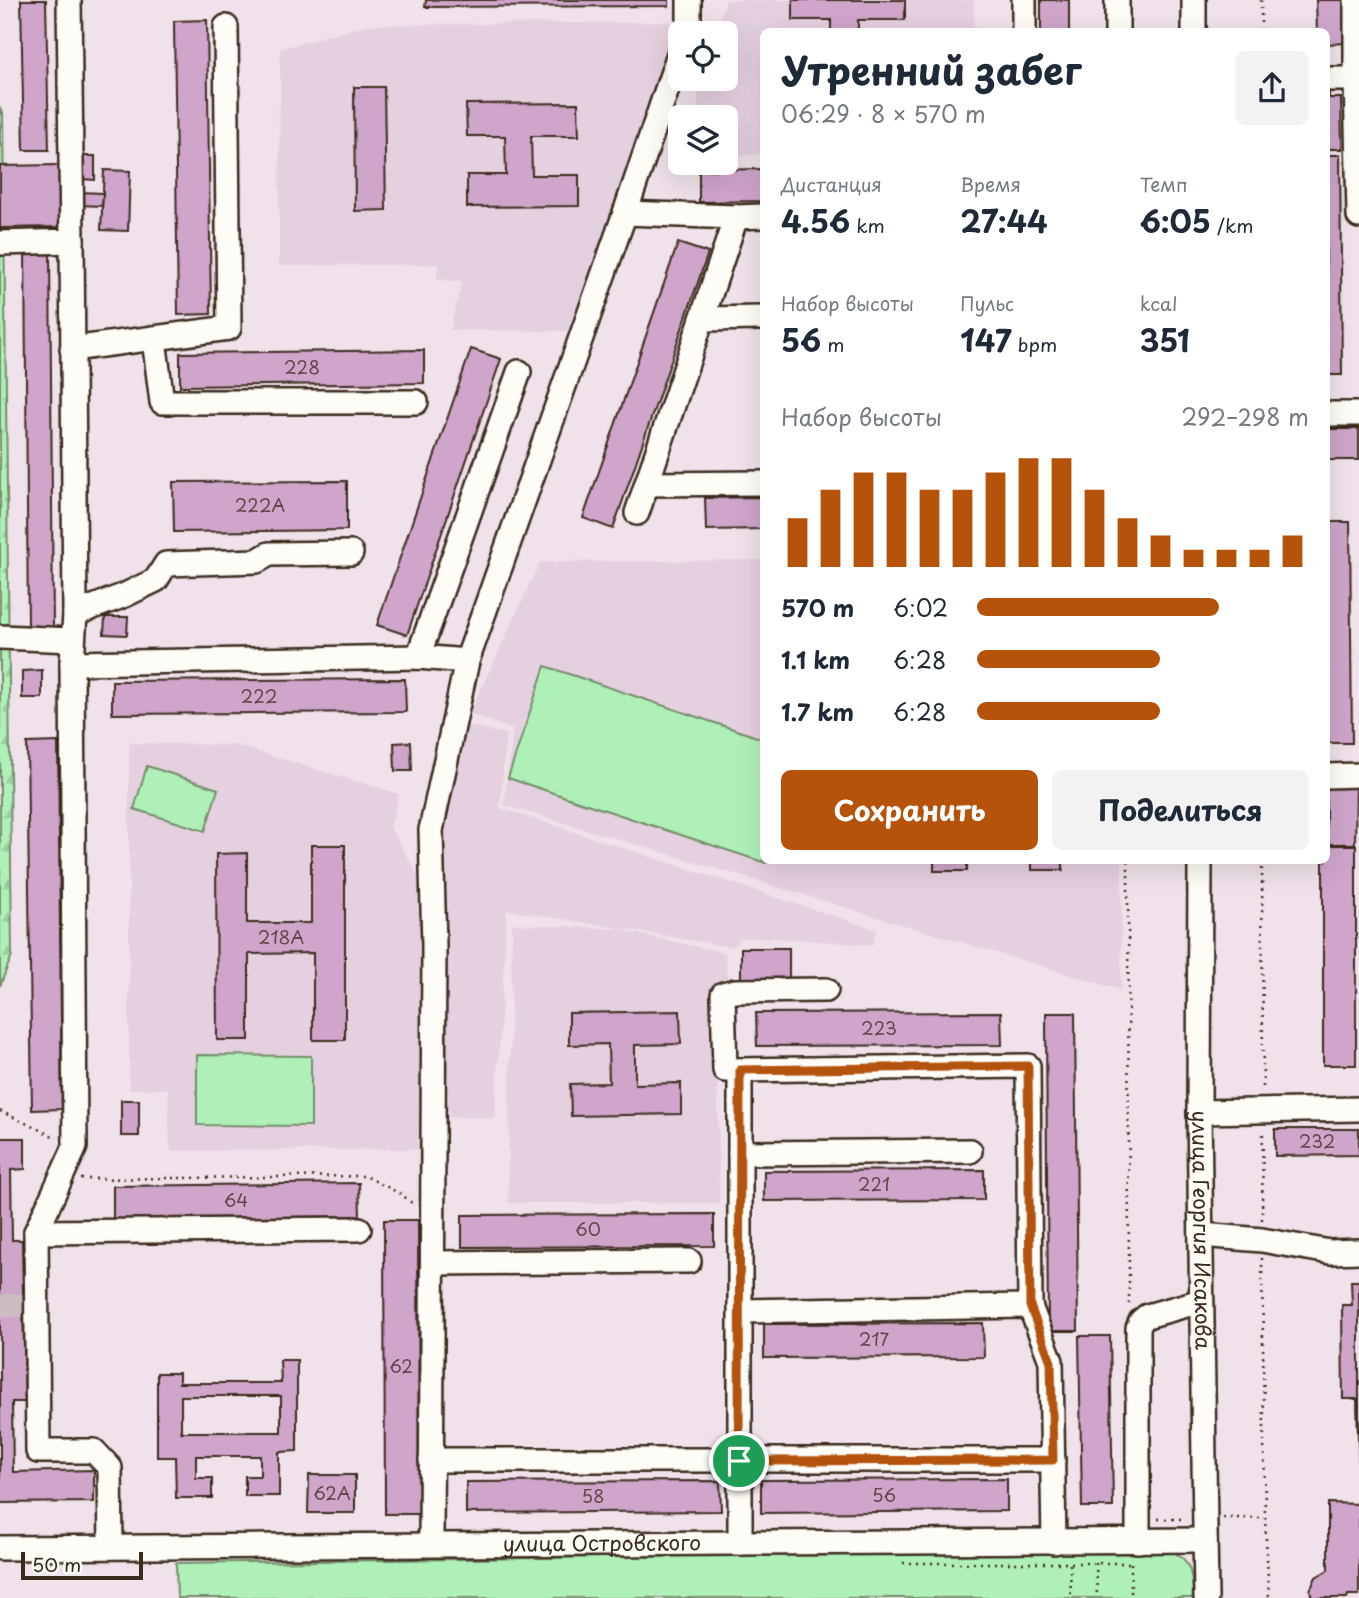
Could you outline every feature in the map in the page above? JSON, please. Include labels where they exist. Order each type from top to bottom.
[{"type":"street","points":[[69,0],[75,614],[72,640],[75,1147],[36,1232],[30,1305],[38,1451],[94,1451],[110,1468],[111,1547]]},
{"type":"street","points":[[689,0],[689,21]]},
{"type":"street","points":[[1024,0],[1024,28]]},
{"type":"street","points":[[1117,0],[1117,28]]},
{"type":"street","points":[[1194,0],[1194,28]]},
{"type":"street","points":[[1356,0],[1359,216]]},
{"type":"street","points":[[72,349],[229,328],[226,27]]},
{"type":"street","points":[[1330,79],[1356,79]]},
{"type":"street","points":[[431,1544],[433,1221],[428,947],[431,831],[467,660],[668,86]]},
{"type":"street","points":[[625,213],[760,216]]},
{"type":"street","points":[[637,513],[736,217]]},
{"type":"street","points":[[0,243],[72,241]]},
{"type":"street","points":[[702,319],[760,318]]},
{"type":"street","points":[[154,339],[162,402],[416,402]]},
{"type":"street","points":[[418,657],[519,372]]},
{"type":"street","points":[[1330,414],[1359,414]]},
{"type":"street","points":[[647,484],[760,483]]},
{"type":"street","points":[[75,614],[156,580],[166,564],[257,561],[269,554],[351,552]]},
{"type":"street","points":[[0,637],[72,640]]},
{"type":"street","points":[[72,663],[418,657],[467,660]]},
{"type":"street","points":[[1330,776],[1359,775]]},
{"type":"street","name":"улица Георгия Исакова","points":[[1200,864],[1199,1112],[1206,1598]]},
{"type":"street","points":[[826,990],[735,991],[723,994],[724,1070],[1028,1066],[1030,1306],[1051,1362],[1054,1542]]},
{"type":"street","points":[[740,1070],[740,1543]]},
{"type":"street","points":[[1199,1112],[1359,1109]]},
{"type":"street","points":[[740,1153],[970,1151]]},
{"type":"street","points":[[36,1232],[359,1229]]},
{"type":"street","points":[[1201,1235],[1262,1240],[1330,1252],[1359,1251]]},
{"type":"street","points":[[433,1263],[689,1261]]},
{"type":"street","points":[[1134,1541],[1138,1328],[1140,1321],[1147,1316],[1201,1301]]},
{"type":"street","points":[[741,1311],[1030,1306]]},
{"type":"street","points":[[431,1460],[1053,1460]]},
{"type":"street","name":"улица Островского","points":[[0,1548],[1205,1540]]},
{"type":"path","points":[[1261,0],[1261,28]]},
{"type":"path","points":[[1128,864],[1129,1315]]},
{"type":"path","points":[[0,1111],[75,1147]]},
{"type":"path","points":[[61,1179],[365,1176],[401,1194],[433,1221]]},
{"type":"path","points":[[1219,1518],[1265,1518]]},
{"type":"path","points":[[1131,1598],[1134,1541]]},
{"type":"path","points":[[1096,1563],[1097,1598]]},
{"type":"path","points":[[1070,1564],[1071,1598]]},
{"type":"shaded area","points":[[726,0],[974,0],[974,28],[760,28],[760,155],[738,156],[738,105],[698,105],[699,91],[738,91],[738,21],[720,21]]},
{"type":"shaded area","points":[[668,22],[668,43],[572,331],[450,330],[462,281],[437,280],[438,264],[279,266],[280,49],[366,25]]},
{"type":"shaded area","points":[[760,560],[760,864],[1122,864],[1121,990],[504,805],[513,730],[470,713],[540,562]]},
{"type":"shaded area","points":[[460,724],[506,734],[500,808],[877,930],[872,945],[741,938],[733,947],[507,910],[495,1118],[449,1117],[438,842]]},
{"type":"shaded area","points":[[129,743],[235,745],[399,794],[390,828],[422,881],[420,1149],[170,1151],[168,1089],[129,1089]]},
{"type":"shaded area","points":[[512,924],[617,929],[725,953],[728,987],[717,992],[719,1203],[508,1203]]},
{"type":"green space","points":[[0,108],[3,112],[12,955],[0,986]]},
{"type":"green space","points":[[545,666],[760,738],[760,861],[508,778]]},
{"type":"green space","points":[[147,766],[218,789],[205,831],[134,809]]},
{"type":"green space","points":[[197,1055],[311,1056],[311,1126],[197,1125]]},
{"type":"green space","points":[[1159,1549],[1177,1554],[1188,1565],[1193,1598],[177,1598],[176,1563]]},
{"type":"building","points":[[21,0],[46,0],[49,150],[24,150]]},
{"type":"building","points":[[426,0],[669,0],[669,6],[425,7]]},
{"type":"building","points":[[793,0],[905,0],[905,20],[858,20],[858,28],[831,28],[831,20],[793,20]]},
{"type":"building","points":[[1041,0],[1069,0],[1069,28],[1041,28]]},
{"type":"building","points":[[1316,0],[1347,0],[1347,43],[1330,44],[1330,28],[1317,28]]},
{"type":"building","points":[[207,20],[211,314],[178,315],[174,21]]},
{"type":"building","points":[[354,87],[384,87],[386,210],[355,211]]},
{"type":"building","points":[[1330,98],[1341,98],[1342,149],[1330,149]]},
{"type":"building","points":[[578,103],[579,136],[531,136],[532,175],[579,175],[579,206],[467,207],[467,175],[506,175],[505,136],[467,136],[466,104]]},
{"type":"building","points":[[1330,155],[1340,155],[1342,375],[1330,375]]},
{"type":"building","points":[[82,156],[95,156],[95,180],[82,179]]},
{"type":"building","points":[[59,165],[60,227],[0,228],[0,166]]},
{"type":"building","points":[[738,169],[760,169],[760,201],[699,202],[699,175],[738,175]]},
{"type":"building","points":[[104,170],[130,171],[128,231],[101,230]]},
{"type":"building","points":[[79,192],[103,193],[102,206],[79,205]]},
{"type":"building","points":[[678,243],[708,253],[613,529],[583,518]]},
{"type":"building","points":[[25,252],[50,252],[53,628],[28,628]]},
{"type":"building","points":[[471,349],[501,359],[407,635],[377,625]]},
{"type":"building","points":[[424,350],[424,383],[180,386],[180,353]]},
{"type":"building","points":[[1330,429],[1359,429],[1359,460],[1330,460]]},
{"type":"building","points":[[347,481],[347,530],[174,532],[173,482]]},
{"type":"building","points":[[760,497],[760,529],[706,530],[705,498]]},
{"type":"building","points":[[1330,522],[1350,522],[1352,743],[1330,743]]},
{"type":"building","points":[[105,617],[128,617],[127,635],[104,634]]},
{"type":"building","points":[[42,670],[42,698],[22,698],[22,671]]},
{"type":"building","points":[[405,679],[406,712],[112,714],[112,681]]},
{"type":"building","points":[[58,742],[62,1109],[32,1110],[27,743]]},
{"type":"building","points":[[411,742],[412,771],[395,771],[394,743]]},
{"type":"building","points":[[1330,786],[1356,786],[1355,844],[1330,844]]},
{"type":"building","points":[[311,845],[345,845],[345,1040],[313,1040],[313,953],[249,954],[249,1040],[217,1040],[216,854],[247,853],[247,923],[311,923]]},
{"type":"building","points":[[1330,845],[1356,845],[1356,1065],[1323,1065],[1323,864],[1330,864]]},
{"type":"building","points":[[934,864],[967,864],[967,871],[934,871]]},
{"type":"building","points":[[1032,864],[1063,864],[1063,870],[1032,870]]},
{"type":"building","points":[[741,948],[789,948],[789,980],[741,980]]},
{"type":"building","points":[[680,1011],[681,1044],[635,1045],[635,1084],[681,1083],[681,1114],[571,1116],[570,1084],[609,1083],[608,1044],[569,1045],[569,1013]]},
{"type":"building","points":[[1001,1012],[1002,1045],[757,1046],[756,1013]]},
{"type":"building","points":[[1046,1013],[1075,1013],[1078,1331],[1048,1331]]},
{"type":"building","points":[[121,1100],[139,1100],[139,1136],[121,1136]]},
{"type":"building","points":[[1275,1129],[1359,1129],[1359,1155],[1275,1156]]},
{"type":"building","points":[[0,1138],[25,1138],[25,1169],[11,1170],[12,1240],[22,1240],[25,1402],[12,1402],[13,1472],[94,1470],[94,1502],[0,1503]]},
{"type":"building","points":[[984,1170],[984,1200],[764,1201],[764,1171]]},
{"type":"building","points":[[359,1183],[360,1216],[113,1219],[113,1186]]},
{"type":"building","points":[[714,1214],[714,1246],[462,1247],[462,1215]]},
{"type":"building","points":[[384,1220],[418,1220],[419,1514],[385,1514]]},
{"type":"building","points":[[1351,1281],[1359,1281],[1359,1480],[1357,1399],[1343,1399],[1342,1305],[1352,1305]]},
{"type":"building","points":[[983,1323],[984,1357],[764,1358],[764,1324]]},
{"type":"building","points":[[1079,1336],[1110,1336],[1113,1507],[1082,1507]]},
{"type":"building","points":[[280,1360],[297,1360],[297,1451],[279,1452],[279,1496],[245,1496],[245,1476],[260,1476],[260,1456],[196,1456],[196,1478],[212,1478],[212,1498],[176,1498],[175,1457],[157,1457],[157,1373],[179,1373],[179,1383],[281,1383]],"holes":[[[181,1396],[281,1396],[281,1432],[181,1432]]]},
{"type":"building","points":[[309,1475],[355,1475],[355,1513],[308,1513]]},
{"type":"building","points":[[1007,1479],[1007,1511],[761,1513],[761,1480]]},
{"type":"building","points":[[720,1481],[721,1511],[466,1513],[466,1482]]},
{"type":"building","points":[[1328,1503],[1359,1504],[1359,1595],[1348,1595],[1347,1598],[1312,1598],[1310,1590],[1316,1577],[1328,1570]]},
{"type":"tunnel","points":[[0,1306],[23,1305]]},
{"type":"route","points":[[1028,1066],[1030,1306],[1051,1362],[1053,1460],[739,1461],[740,1070],[1028,1066]]}]
